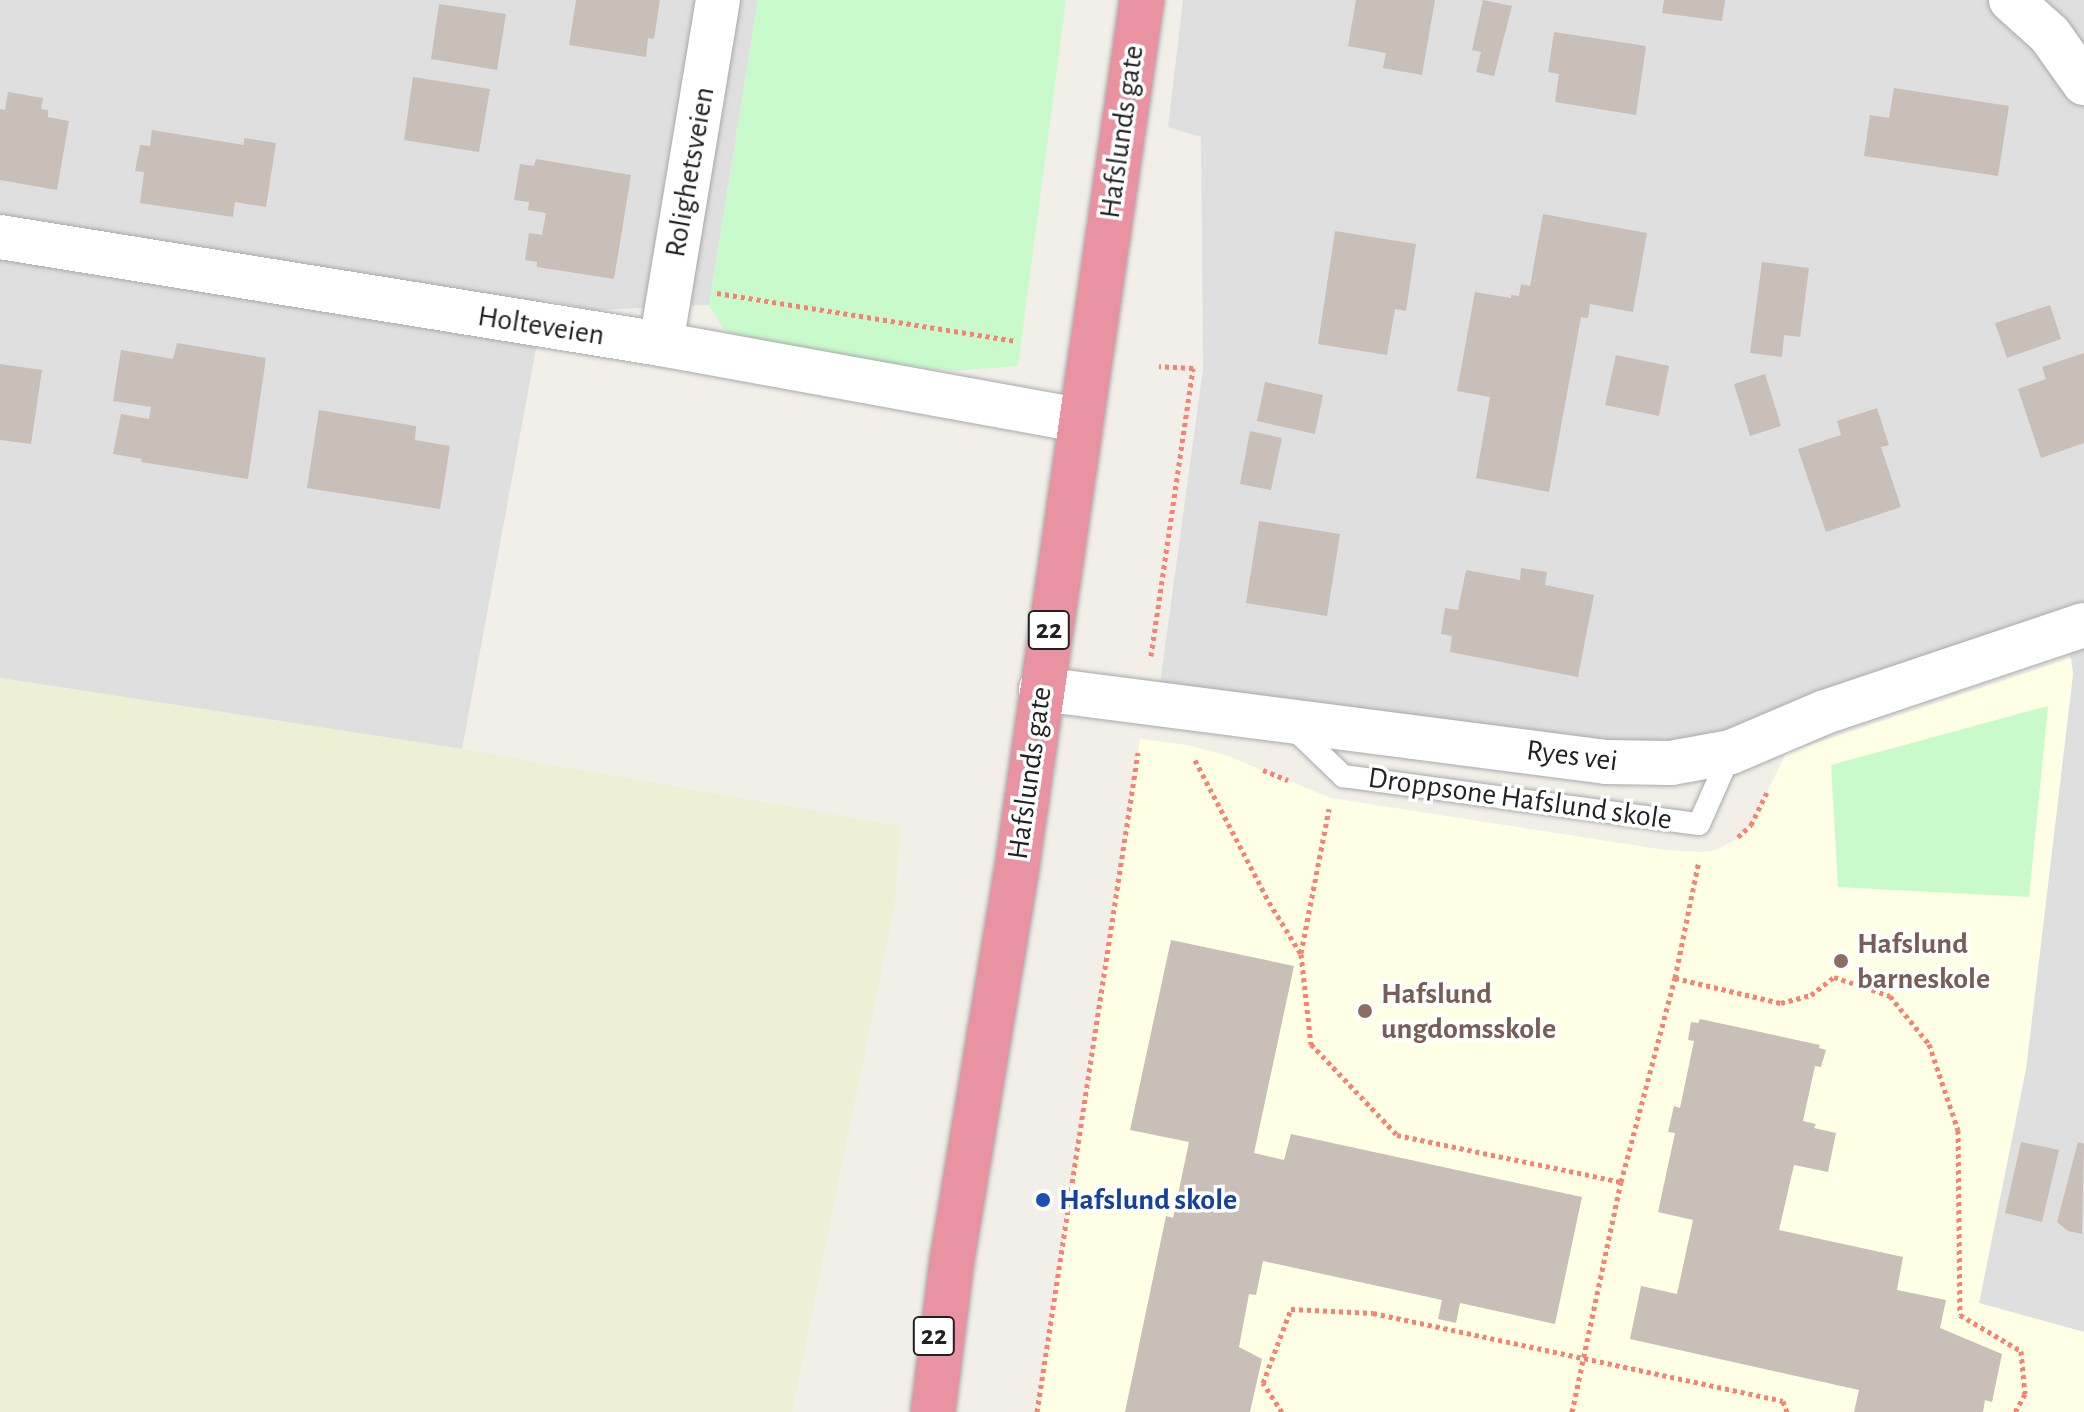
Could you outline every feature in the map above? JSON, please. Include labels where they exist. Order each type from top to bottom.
[{"type":"highway","name":"Hafslunds gate","points":[[933,1412],[952,1260],[1016,874],[1142,0]]},
{"type":"highway","name":"Hafslunds gate","points":[[917,1412],[952,1260]]},
{"type":"street","name":"Rolighetsveien","points":[[661,344],[718,0]]},
{"type":"street","points":[[2011,0],[2050,35],[2084,83]]},
{"type":"street","name":"Holteveien","points":[[0,237],[661,344],[1081,420]]},
{"type":"street","name":"Ryes vei","points":[[1041,689],[1606,762],[1671,763],[1731,752],[1825,712],[2084,625]]},
{"type":"lane","name":"Droppsone Hafslund skole","points":[[1284,719],[1343,776],[1699,824],[1731,752]]},
{"type":"path","points":[[671,285],[1016,341]]},
{"type":"path","points":[[1037,1412],[1193,368],[1159,366]]},
{"type":"path","points":[[1194,758],[1269,902],[1301,954]]},
{"type":"path","points":[[1343,776],[1331,798],[1301,954],[1311,1044],[1397,1135],[1621,1182]]},
{"type":"path","points":[[1572,1412],[1621,1182],[1675,978],[1701,852]]},
{"type":"path","points":[[1675,978],[1781,1003],[1811,995],[1834,977],[1890,996],[1929,1044],[1958,1130],[1960,1315],[2021,1351],[2025,1394],[2015,1412]]},
{"type":"path","points":[[1282,1412],[1263,1383],[1291,1309],[1373,1313],[1783,1401],[1787,1412]]},
{"type":"shaded area","points":[[0,0],[758,0],[709,305],[596,310],[545,300],[462,749],[0,678]]},
{"type":"shaded area","points":[[1183,0],[2084,0],[2084,1332],[1979,1303],[2026,1069],[2073,674],[2065,631],[1699,760],[1160,684],[1203,369],[1201,137],[1168,127]]},
{"type":"shaded area","points":[[2071,658],[2073,674],[2026,1069],[1979,1303],[2084,1332],[2084,1412],[1037,1412],[1140,739],[1187,745],[1225,755],[1331,798],[1665,850],[1701,852],[1716,850],[1737,839],[1751,825],[1786,753]]},
{"type":"shaded area","points":[[0,678],[462,749],[901,826],[895,904],[792,1412],[0,1412]]},
{"type":"green space","points":[[758,0],[1066,0],[1018,366],[953,371],[773,349],[724,330],[709,305]]},
{"type":"green space","points":[[2048,706],[2029,897],[1838,887],[1831,765]]},
{"type":"building","points":[[576,0],[660,0],[654,39],[648,38],[646,57],[569,45]]},
{"type":"building","points":[[1356,0],[1435,0],[1422,75],[1383,68],[1386,53],[1348,46]]},
{"type":"building","points":[[1483,0],[1512,6],[1494,76],[1476,72],[1481,52],[1472,50]]},
{"type":"building","points":[[1664,0],[1725,0],[1722,21],[1662,13]]},
{"type":"building","points":[[439,4],[506,14],[497,70],[431,59]]},
{"type":"building","points":[[1554,32],[1646,46],[1636,115],[1555,102],[1559,74],[1548,72]]},
{"type":"building","points":[[413,77],[490,89],[479,152],[404,140]]},
{"type":"building","points":[[1894,88],[2009,106],[1998,176],[1864,156],[1870,115],[1889,118]]},
{"type":"building","points":[[8,92],[43,98],[41,109],[48,110],[48,117],[69,121],[57,190],[0,180],[0,109],[5,110]]},
{"type":"building","points":[[152,130],[244,145],[244,138],[276,143],[266,207],[235,202],[233,217],[140,203],[144,172],[135,171],[140,145],[150,146]]},
{"type":"building","points":[[536,159],[631,175],[614,279],[537,267],[537,262],[525,260],[529,233],[542,235],[546,213],[528,210],[529,202],[514,200],[520,164],[534,166]]},
{"type":"building","points":[[1543,214],[1647,233],[1633,312],[1590,304],[1588,318],[1581,317],[1549,492],[1476,478],[1490,397],[1457,391],[1475,292],[1511,298],[1511,295],[1519,296],[1521,284],[1530,286]]},
{"type":"building","points":[[1335,231],[1416,244],[1406,311],[1395,309],[1387,355],[1318,344]]},
{"type":"building","points":[[1762,262],[1809,268],[1800,337],[1784,335],[1782,357],[1750,353]]},
{"type":"building","points":[[2050,305],[2061,339],[2007,358],[1995,323]]},
{"type":"building","points":[[177,343],[266,358],[248,479],[141,462],[142,459],[113,454],[121,414],[149,419],[151,407],[113,401],[121,350],[173,359]]},
{"type":"building","points":[[2084,353],[2084,443],[2041,458],[2018,389],[2046,379],[2042,367]]},
{"type":"building","points":[[1616,355],[1669,366],[1659,416],[1605,405]]},
{"type":"building","points":[[0,364],[42,370],[31,444],[0,440]]},
{"type":"building","points":[[1765,374],[1781,426],[1750,436],[1734,384]]},
{"type":"building","points":[[1265,382],[1323,395],[1315,434],[1257,421]]},
{"type":"building","points":[[1877,408],[1889,445],[1881,447],[1901,507],[1826,532],[1798,449],[1841,435],[1837,421]]},
{"type":"building","points":[[319,410],[416,426],[415,440],[450,446],[440,509],[307,488]]},
{"type":"building","points":[[1250,431],[1282,438],[1271,490],[1240,484]]},
{"type":"building","points":[[1259,521],[1340,534],[1327,616],[1246,603]]},
{"type":"building","points":[[1521,568],[1547,572],[1545,585],[1594,595],[1578,677],[1450,652],[1452,636],[1441,634],[1445,608],[1458,610],[1466,570],[1520,580]]},
{"type":"building","points":[[1171,940],[1294,966],[1254,1153],[1284,1160],[1291,1134],[1582,1197],[1555,1324],[1460,1303],[1456,1323],[1438,1319],[1442,1300],[1263,1261],[1256,1295],[1249,1294],[1239,1347],[1262,1359],[1250,1412],[1125,1412],[1166,1216],[1173,1218],[1189,1142],[1130,1130]]},
{"type":"building","points":[[1700,1019],[1820,1045],[1819,1048],[1826,1050],[1821,1067],[1815,1066],[1803,1121],[1816,1124],[1814,1128],[1836,1133],[1828,1172],[1794,1165],[1779,1230],[1903,1257],[1897,1290],[1946,1300],[1940,1328],[2002,1354],[1992,1402],[1985,1400],[1983,1412],[1854,1412],[1859,1390],[1630,1339],[1641,1286],[1677,1294],[1693,1220],[1658,1212],[1675,1133],[1668,1132],[1674,1106],[1680,1108],[1694,1041],[1688,1040],[1691,1022],[1698,1023]]},
{"type":"building","points":[[2021,1142],[2059,1150],[2042,1222],[2005,1213]]},
{"type":"building","points":[[2078,1142],[2084,1144],[2082,1234],[2068,1231],[2057,1222]]},
{"type":"place","name":"Hafslund barneskole","points":[[1841,961]]},
{"type":"place","name":"Hafslund ungdomsskole","points":[[1365,1011]]},
{"type":"place","name":"Hafslund skole","points":[[1043,1200]]}]
